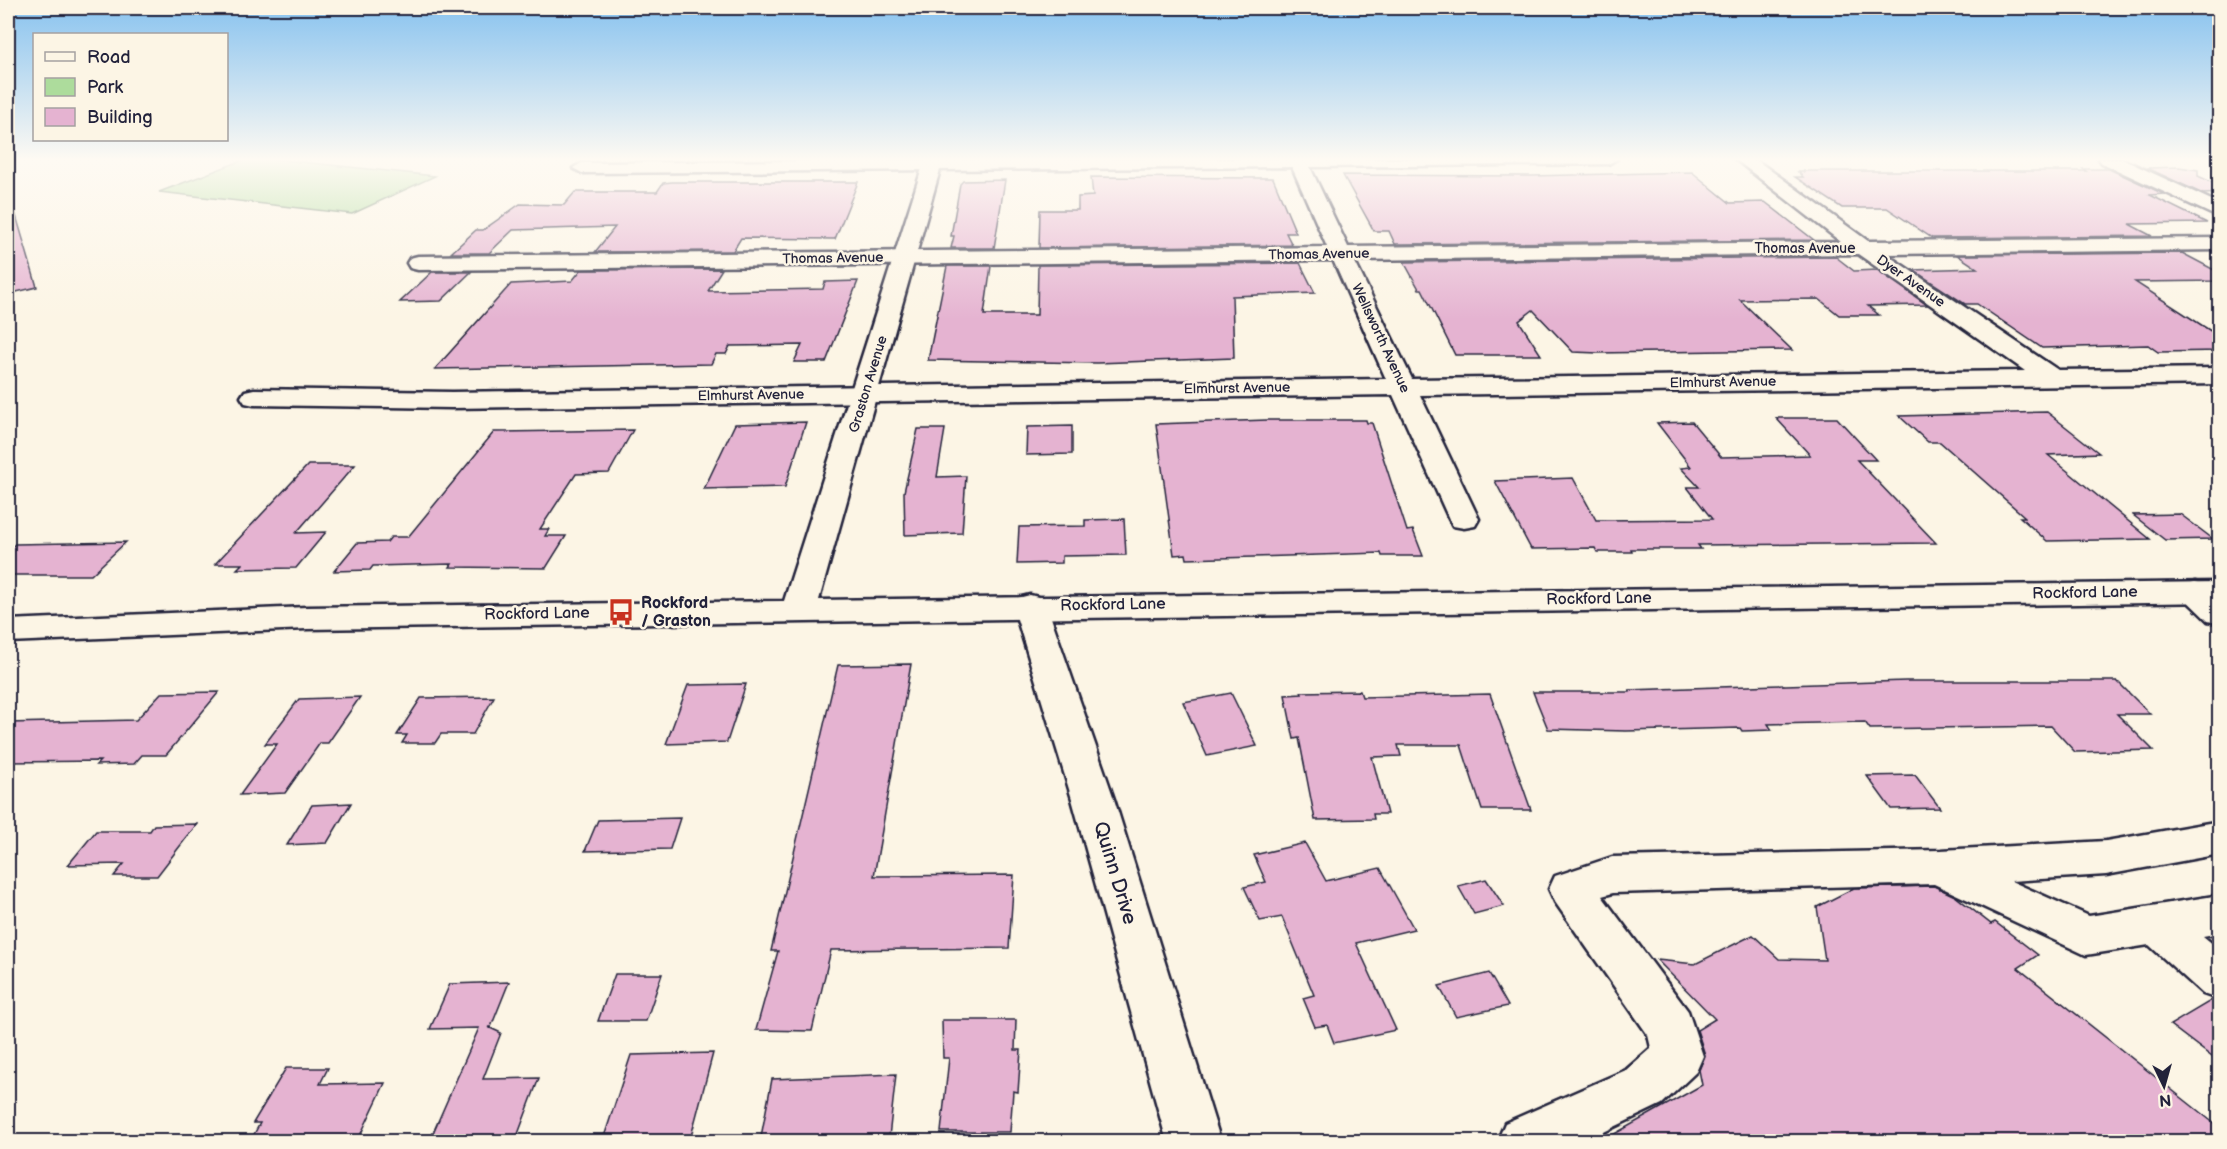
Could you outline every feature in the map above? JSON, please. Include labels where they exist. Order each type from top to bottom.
[{"type":"street","name":"Graston Avenue","points":[[799,609],[919,213]]},
{"type":"street","name":"Wellsworth Avenue","points":[[1322,213],[1464,519]]},
{"type":"street","name":"Dyer Avenue","points":[[1816,213],[1863,248],[2052,378]]},
{"type":"street","name":"Thomas Avenue","points":[[418,263],[2220,244]]},
{"type":"street","name":"Elmhurst Avenue","points":[[254,398],[375,400],[2220,376]]},
{"type":"street","name":"Rockford Lane","points":[[8,631],[307,618],[799,609],[2211,599]]},
{"type":"street","name":"Quinn Drive","points":[[1030,606],[1093,799],[1194,1142]]},
{"type":"street","points":[[1524,1142],[1644,1087],[1678,1056],[1671,1027],[1570,889],[1612,875],[1939,867],[2106,858],[2220,837]]},
{"type":"street","points":[[1939,867],[2086,936],[2220,914]]},
{"type":"street","points":[[2157,924],[2220,979]]},
{"type":"building","points":[[8,213],[15,213],[37,287],[8,294]]},
{"type":"building","points":[[508,213],[846,213],[835,239],[741,238],[733,251],[595,252],[615,227],[513,230],[489,253],[451,253],[476,230],[483,230]]},
{"type":"building","points":[[955,213],[1000,213],[994,248],[951,248],[954,236],[951,236]]},
{"type":"building","points":[[1040,213],[1287,213],[1296,233],[1286,233],[1292,245],[1039,248]]},
{"type":"building","points":[[1364,213],[1779,213],[1814,240],[1395,244],[1389,231],[1374,231]]},
{"type":"building","points":[[1894,213],[2186,213],[2207,223],[2129,224],[2152,236],[1932,238]]},
{"type":"building","points":[[2182,253],[2220,273],[2220,281],[2135,282],[2220,337],[2220,351],[2158,352],[2148,345],[2042,348],[1977,304],[1965,304],[1913,270],[1977,268],[1957,255]]},
{"type":"building","points":[[1836,257],[1854,271],[1877,270],[1927,305],[1868,306],[1879,315],[1839,315],[1819,299],[1740,300],[1792,350],[1598,353],[1573,352],[1533,310],[1519,321],[1541,355],[1455,355],[1422,289],[1419,289],[1404,262]]},
{"type":"building","points":[[1300,263],[1315,293],[1232,296],[1234,358],[1097,363],[928,360],[947,266],[991,266],[984,315],[1037,315],[1038,265]]},
{"type":"building","points":[[722,269],[708,291],[823,289],[825,282],[858,281],[826,362],[794,362],[802,345],[730,346],[726,354],[716,354],[711,364],[435,369],[511,284],[572,281],[581,270]]},
{"type":"building","points":[[432,272],[471,272],[441,301],[400,302]]},
{"type":"building","points":[[2047,412],[2099,453],[2048,455],[2150,539],[2047,541],[2020,517],[2025,517],[1940,442],[1928,442],[1899,416]]},
{"type":"building","points":[[1776,418],[1837,418],[1876,460],[1857,460],[1936,543],[1698,545],[1701,549],[1631,549],[1632,552],[1597,552],[1595,548],[1531,549],[1495,481],[1573,478],[1596,520],[1712,519],[1687,487],[1699,487],[1681,468],[1691,467],[1657,423],[1692,422],[1721,457],[1810,455]]},
{"type":"building","points":[[1267,420],[1366,420],[1367,423],[1372,423],[1407,531],[1413,530],[1423,556],[1382,556],[1381,553],[1187,559],[1186,554],[1174,555],[1156,424]]},
{"type":"building","points":[[806,422],[785,487],[704,489],[735,424]]},
{"type":"building","points":[[1072,426],[1072,454],[1026,455],[1027,427]]},
{"type":"building","points":[[918,429],[945,429],[937,477],[966,476],[962,533],[905,535],[904,492]]},
{"type":"building","points":[[633,430],[609,473],[576,474],[540,529],[549,529],[545,536],[566,536],[546,568],[450,567],[452,564],[373,566],[370,570],[334,571],[357,543],[387,542],[391,537],[408,537],[494,432]]},
{"type":"building","points":[[308,465],[355,465],[296,533],[326,532],[296,568],[237,569],[242,564],[215,564]]},
{"type":"building","points":[[2180,514],[2213,539],[2165,540],[2133,515]]},
{"type":"building","points":[[1124,519],[1126,555],[1062,556],[1062,563],[1017,564],[1019,527],[1085,526],[1085,520]]},
{"type":"building","points":[[126,542],[91,575],[8,575],[8,551],[15,544]]},
{"type":"building","points":[[911,664],[874,876],[1014,875],[1009,948],[831,950],[812,1031],[756,1030],[778,951],[771,951],[838,665]]},
{"type":"building","points":[[1906,681],[2117,681],[2150,714],[2117,714],[2153,750],[2075,752],[2051,726],[1870,729],[1865,722],[1768,724],[1772,730],[1742,731],[1740,728],[1626,731],[1548,729],[1533,692],[1630,692],[1629,690]]},
{"type":"building","points":[[746,684],[727,742],[666,744],[688,685]]},
{"type":"building","points":[[1360,691],[1362,697],[1490,694],[1531,810],[1482,810],[1461,745],[1398,745],[1401,756],[1372,757],[1387,814],[1373,814],[1374,819],[1315,820],[1299,738],[1294,739],[1285,695],[1302,694],[1301,692]]},
{"type":"building","points":[[219,692],[166,755],[142,755],[134,764],[96,765],[100,761],[8,762],[8,723],[136,720],[161,693]]},
{"type":"building","points":[[1231,693],[1257,746],[1207,756],[1183,702]]},
{"type":"building","points":[[360,697],[328,743],[320,743],[285,793],[240,795],[277,744],[265,744],[299,699]]},
{"type":"building","points":[[494,697],[473,734],[441,734],[435,743],[402,743],[407,735],[397,735],[421,698]]},
{"type":"building","points":[[1915,775],[1940,808],[1891,809],[1867,776]]},
{"type":"building","points":[[351,803],[327,843],[287,845],[312,805]]},
{"type":"building","points":[[680,818],[670,849],[585,851],[598,820]]},
{"type":"building","points":[[197,824],[157,876],[114,876],[124,864],[68,865],[96,831],[150,831],[154,825]]},
{"type":"building","points":[[1305,843],[1326,881],[1380,868],[1414,929],[1356,943],[1396,1030],[1334,1043],[1327,1025],[1315,1027],[1303,998],[1314,995],[1282,917],[1260,921],[1244,887],[1266,882],[1254,855]]},
{"type":"building","points":[[1486,879],[1504,906],[1474,914],[1458,886]]},
{"type":"building","points":[[1934,886],[1955,896],[1991,924],[1995,922],[2038,955],[2018,968],[2220,1128],[2220,1142],[1600,1142],[1702,1085],[1699,1070],[1705,1055],[1697,1030],[1715,1019],[1657,960],[1695,964],[1753,935],[1779,959],[1825,960],[1817,907],[1854,888]]},
{"type":"building","points":[[1489,973],[1508,1006],[1456,1017],[1439,986]]},
{"type":"building","points":[[615,974],[662,974],[646,1021],[598,1021]]},
{"type":"building","points":[[509,982],[491,1027],[488,1027],[501,1033],[483,1079],[539,1078],[515,1142],[429,1142],[479,1028],[430,1029],[450,984]]},
{"type":"building","points":[[2212,1000],[2220,1002],[2220,1063],[2170,1025]]},
{"type":"building","points":[[942,1020],[1016,1020],[1015,1050],[1021,1050],[1018,1092],[1013,1091],[1010,1132],[941,1132],[949,1058],[943,1058]]},
{"type":"building","points":[[713,1053],[690,1140],[603,1140],[631,1055]]},
{"type":"building","points":[[286,1068],[328,1068],[320,1084],[385,1083],[357,1142],[250,1142],[260,1123],[253,1123]]},
{"type":"building","points":[[896,1074],[889,1137],[760,1142],[772,1079]]},
{"type":"place","name":"Rockford / Graston","points":[[621,612]]}]
